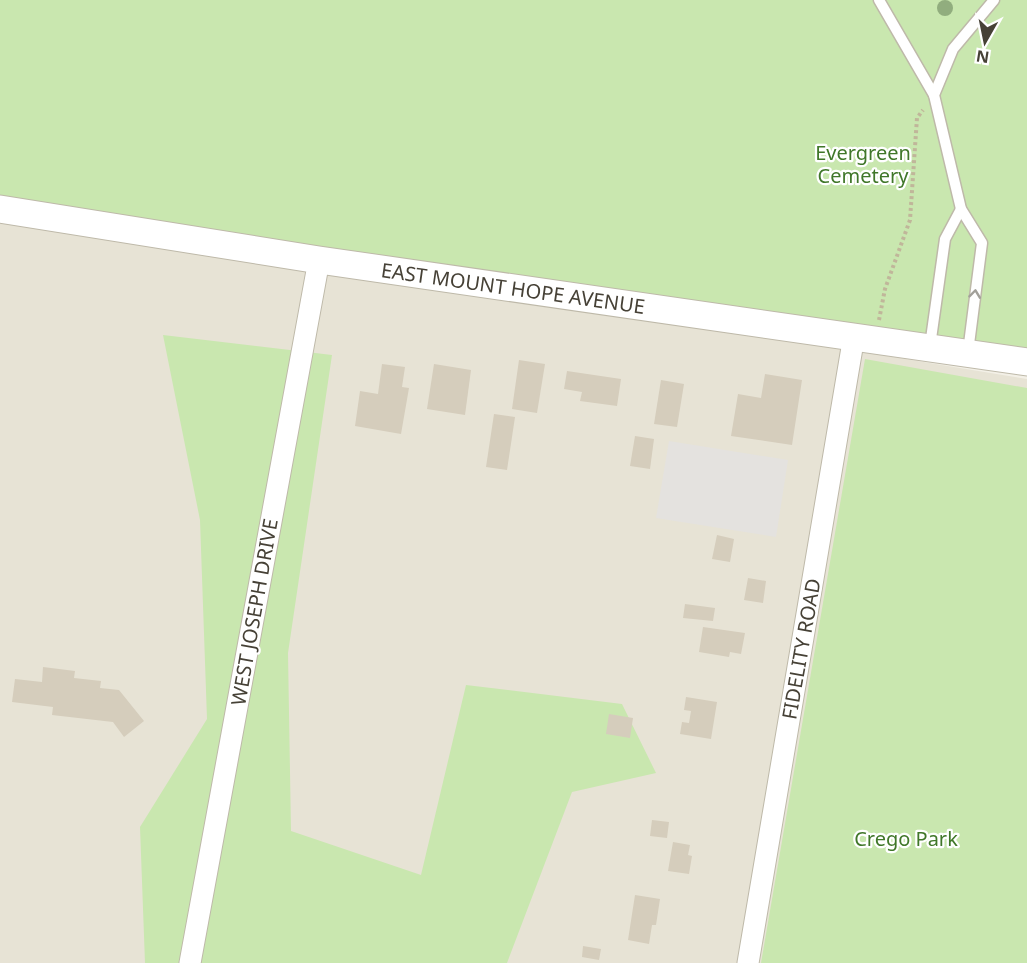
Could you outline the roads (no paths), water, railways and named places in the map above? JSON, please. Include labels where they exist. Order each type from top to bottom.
[{"type":"street","name":"EAST MOUNT HOPE AVENUE","points":[[1,214],[930,346],[1027,362]]},
{"type":"street","name":"WEST JOSEPH DRIVE","points":[[190,963],[319,260]]},
{"type":"street","name":"FIDELITY ROAD","points":[[748,963],[854,336]]},
{"type":"lane","points":[[879,0],[934,95],[961,209],[981,243],[968,352]]},
{"type":"lane","points":[[934,95],[953,50],[994,0]]},
{"type":"lane","points":[[930,346],[945,239],[961,209]]},
{"type":"park label","name":"Evergreen Cemetery","points":[[863,164]]},
{"type":"park label","name":"Crego Park","points":[[906,838]]}]
